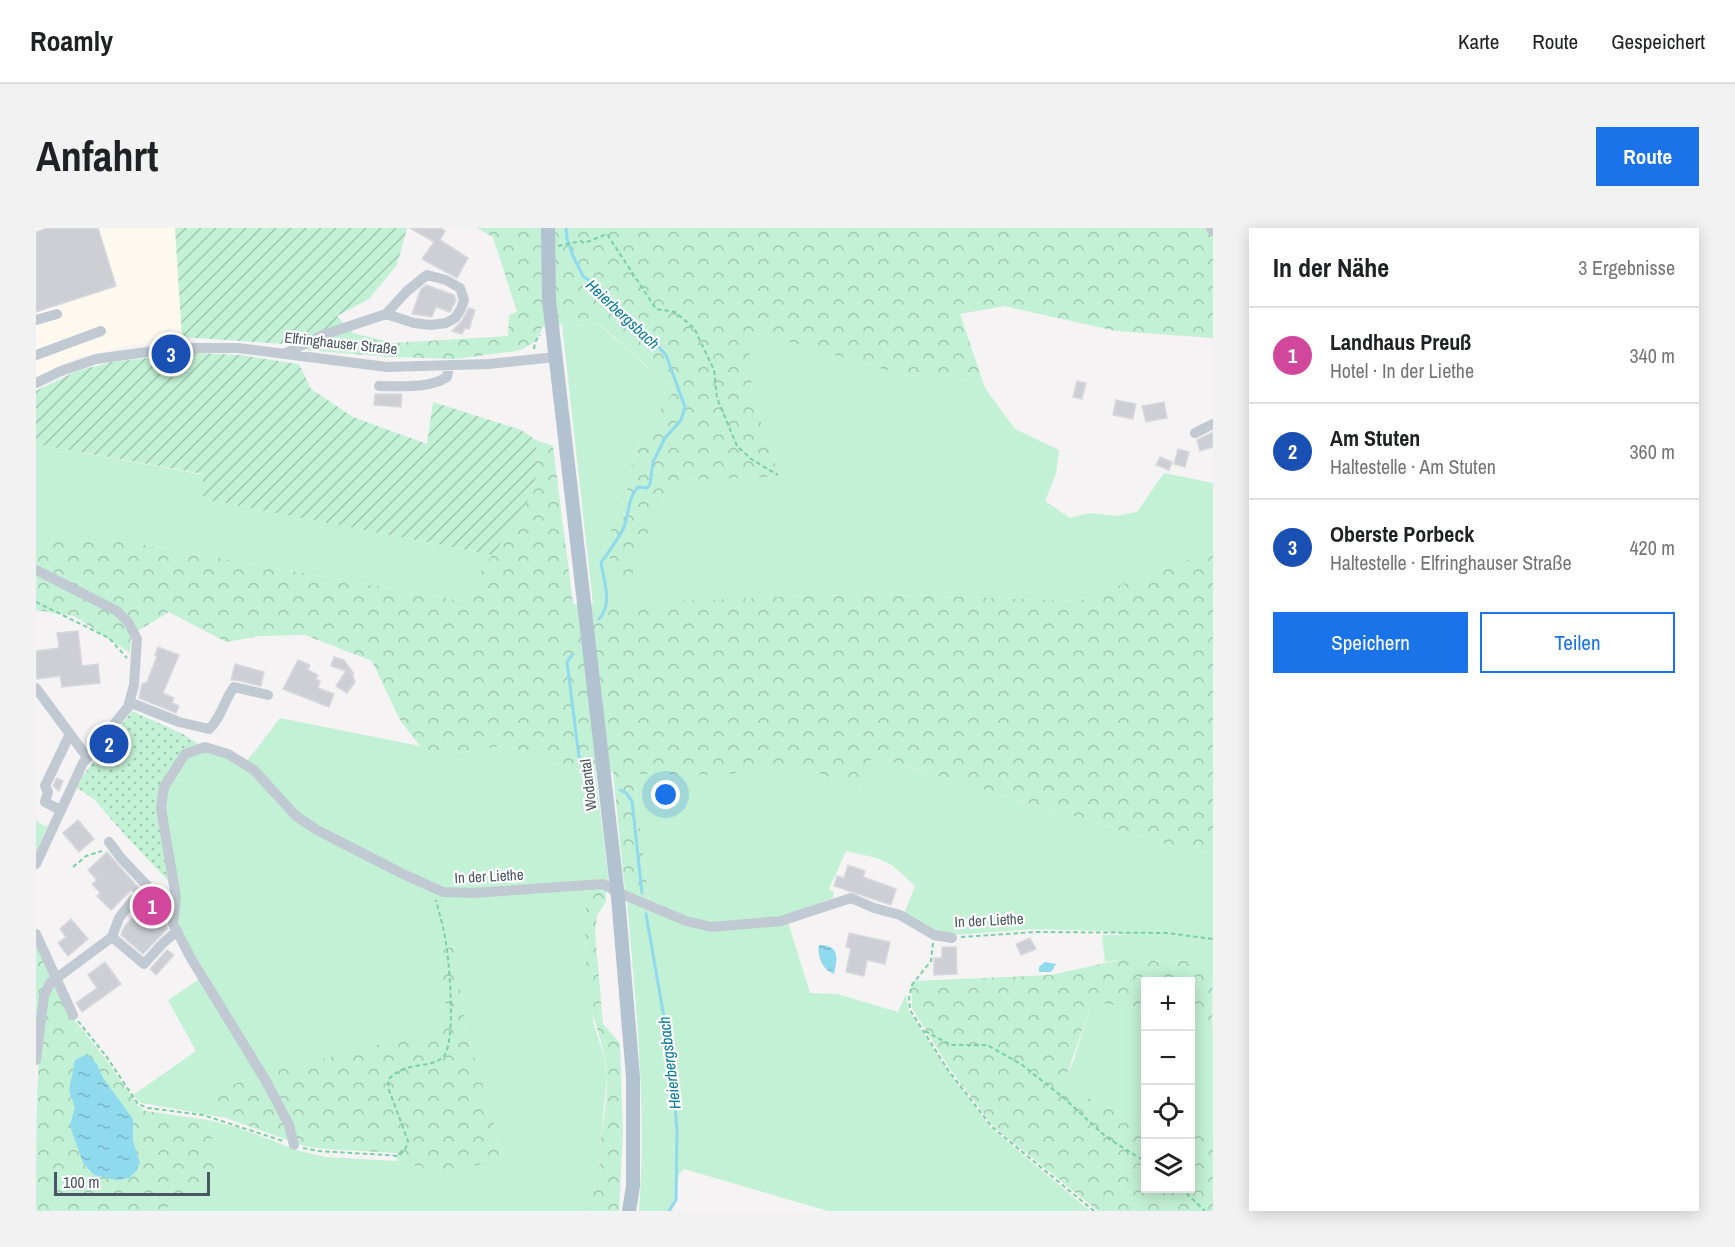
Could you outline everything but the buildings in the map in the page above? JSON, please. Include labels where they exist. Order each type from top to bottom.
[{"type":"main road","points":[[548,228],[549,300],[555,357]]},
{"type":"main road","name":"Wodantal","points":[[555,357],[617,892],[633,1077],[633,1186],[629,1211]]},
{"type":"street","points":[[284,354],[323,334],[386,314],[407,291],[427,275],[446,280],[460,288],[464,300],[455,318],[446,323],[431,325],[414,323],[386,314]]},
{"type":"street","points":[[36,320],[57,314]]},
{"type":"street","points":[[36,355],[101,331]]},
{"type":"street","name":"Elfringhauser Straße","points":[[36,383],[78,364],[138,352],[212,347],[238,348],[387,367],[489,364],[555,357]]},
{"type":"street","points":[[379,386],[420,385],[441,381],[447,377],[449,366]]},
{"type":"street","points":[[1195,433],[1213,424]]},
{"type":"street","points":[[36,570],[117,612],[128,622],[137,639],[134,685],[129,702],[119,719],[87,757],[36,864]]},
{"type":"street","points":[[129,702],[179,722],[209,729],[220,715],[234,687],[267,695]]},
{"type":"street","points":[[36,688],[87,757]]},
{"type":"street","points":[[60,810],[45,802],[48,792],[45,786],[71,735]]},
{"type":"street","name":"In der Liethe","points":[[294,1145],[289,1125],[266,1081],[173,924],[174,886],[161,808],[164,787],[185,754],[205,747],[228,754],[254,770],[296,816],[317,830],[443,892],[472,893],[603,884],[686,921],[711,927],[781,921],[851,897],[874,908],[900,915],[934,935],[952,938]]},
{"type":"street","points":[[111,845],[174,914]]},
{"type":"street","points":[[36,1060],[44,996],[50,983],[112,937],[119,918],[133,900]]},
{"type":"street","points":[[112,937],[144,964],[177,931]]},
{"type":"street","points":[[36,934],[73,1014]]},
{"type":"path","points":[[547,249],[581,241],[584,243],[608,234],[656,309],[675,312],[693,328],[714,370],[717,398],[737,446],[751,459],[778,475]]},
{"type":"path","points":[[36,603],[109,639],[125,658],[135,662]]},
{"type":"path","points":[[73,867],[86,856],[111,845]]},
{"type":"path","points":[[73,1014],[106,1056],[138,1104],[148,1108],[203,1115],[318,1151],[398,1156],[405,1150],[408,1141],[389,1090],[388,1080],[401,1069],[435,1062],[448,1049],[450,1035],[452,1017],[445,939],[434,888]]},
{"type":"path","name":"In der Liethe","points":[[952,938],[1035,932],[1167,933],[1213,939]]},
{"type":"path","points":[[934,935],[931,961],[912,985],[909,997],[910,1010],[948,1070],[992,1127],[1094,1211]]},
{"type":"path","points":[[922,1029],[951,1045],[987,1045],[1021,1064],[1065,1099],[1106,1137],[1141,1159]]},
{"type":"path","points":[[1186,1193],[1205,1211]]},
{"type":"shaded area","points":[[36,228],[175,228],[182,337],[121,347],[72,360],[36,377]]},
{"type":"green space","points":[[175,228],[407,228],[397,265],[369,299],[337,316],[344,324],[285,344],[182,337]]},
{"type":"green space","points":[[477,228],[1213,228],[1213,338],[1116,331],[1004,306],[960,314],[983,382],[900,374],[748,330],[752,394],[780,477],[669,480],[629,583],[610,566],[610,533],[626,496],[638,441],[674,391],[601,325],[562,324],[542,327],[536,340],[516,351],[455,359],[389,357],[307,350],[308,345],[349,329],[353,333],[394,343],[508,336],[509,315],[517,312],[493,237]]},
{"type":"green space","points":[[562,324],[600,325],[674,391],[638,441],[626,496],[610,533],[629,583],[669,480],[780,477],[752,394],[747,329],[900,374],[983,382],[1015,429],[1059,450],[1056,474],[1045,501],[1070,518],[1090,513],[1116,516],[1137,512],[1164,473],[1213,483],[1213,550],[1078,601],[876,594],[593,604]]},
{"type":"green space","points":[[195,353],[240,355],[299,364],[311,389],[353,417],[427,444],[433,402],[521,430],[536,440],[538,469],[531,496],[493,555],[203,499],[203,474],[36,444],[36,391],[77,371],[111,362]]},
{"type":"green space","points":[[536,440],[553,446],[573,604],[876,594],[1078,601],[1213,550],[1213,853],[1168,845],[872,756],[864,790],[802,767],[719,775],[633,774],[649,901],[625,891],[613,772],[552,763],[508,745],[446,755],[433,754],[420,746],[400,720],[372,661],[305,635],[260,636],[226,642],[169,612],[131,635],[130,653],[74,616],[36,610],[36,536],[94,536],[462,601],[531,496],[538,469]]},
{"type":"green space","points":[[36,444],[204,475],[203,499],[493,555],[462,601],[94,536],[36,536]]},
{"type":"green space","points":[[132,711],[183,734],[201,746],[162,785],[171,884],[94,799],[77,788],[83,776]]},
{"type":"green space","points":[[280,718],[420,746],[433,754],[446,755],[508,745],[552,763],[595,769],[609,883],[463,891],[430,885],[298,814],[247,761]]},
{"type":"green space","points":[[208,750],[251,771],[280,803],[428,889],[586,889],[585,946],[594,1025],[604,1056],[607,1077],[599,1158],[601,1170],[587,1211],[160,1211],[202,1195],[211,1133],[208,1120],[239,1128],[300,1151],[326,1157],[397,1161],[435,1171],[504,1158],[466,1028],[454,945],[440,952],[449,1027],[266,1075],[176,923],[166,829],[165,789],[188,757]]},
{"type":"green space","points":[[871,756],[1168,845],[1213,853],[1213,974],[1191,961],[1127,958],[1105,962],[1102,935],[1129,935],[1104,931],[1034,929],[952,935],[934,932],[904,914],[915,886],[892,865],[877,858],[846,851],[829,889],[834,892],[833,898],[771,921],[710,923],[688,920],[649,901],[633,774],[719,775],[802,767],[864,790]]},
{"type":"green space","points":[[36,821],[45,826],[48,825],[36,852]]},
{"type":"green space","points":[[606,888],[606,902],[597,915],[595,932],[603,1024],[620,1043],[623,1134],[619,1211],[587,1211],[601,1170],[599,1158],[607,1076],[587,982],[586,889]]},
{"type":"green space","points":[[627,902],[653,909],[687,924],[788,922],[810,993],[837,994],[898,1012],[911,982],[906,994],[909,1011],[947,1070],[991,1128],[1090,1211],[828,1211],[684,1169],[679,1174],[672,1211],[639,1211],[641,1095]]},
{"type":"green space","points":[[36,938],[52,975],[36,1035]]},
{"type":"green space","points":[[454,945],[466,1028],[504,1158],[463,1169],[435,1171],[397,1161],[397,1153],[304,1146],[226,1118],[211,1095],[248,1078],[448,1027],[440,952]]},
{"type":"green space","points":[[1127,958],[1191,961],[1213,974],[1212,1029],[1195,1023],[1195,977],[1141,977],[1141,1008],[1092,1002],[1065,1080],[1089,1098],[1141,1121],[1141,1193],[1195,1193],[1195,1134],[1213,1138],[1213,1211],[1098,1211],[993,1126],[950,1069],[912,1008],[911,982],[913,981],[1051,975]]},
{"type":"green space","points":[[201,978],[260,1076],[212,1095],[226,1118],[141,1103],[133,1095],[196,1051],[168,1000]]},
{"type":"green space","points":[[53,984],[71,1016],[104,1057],[138,1106],[146,1111],[208,1120],[214,1150],[214,1171],[207,1190],[200,1196],[160,1211],[36,1211],[39,1052],[44,1008]]},
{"type":"green space","points":[[1092,1002],[1141,1008],[1141,1121],[1089,1098],[1065,1080]]},
{"type":"green space","points":[[1195,1023],[1212,1029],[1213,1024],[1213,1138],[1195,1134]]},
{"type":"water","points":[[819,945],[831,947],[834,950],[836,958],[834,974],[821,962]]},
{"type":"water","points":[[1045,962],[1056,964],[1051,972],[1039,972],[1039,967]]},
{"type":"water","points":[[87,1054],[97,1064],[103,1078],[133,1119],[133,1141],[140,1163],[129,1178],[117,1180],[94,1175],[83,1163],[70,1126],[75,1107],[69,1091],[75,1060]]},
{"type":"waterway","name":"Heierbergsbach","points":[[566,228],[573,256],[583,276],[605,292],[628,320],[644,331],[666,355],[685,407],[681,420],[665,438],[653,462],[650,484],[647,488],[638,487],[635,491],[630,501],[624,527],[601,563],[607,599],[599,619]]},
{"type":"waterway","name":"Heierbergsbach","points":[[573,654],[567,662],[579,757],[585,763]]},
{"type":"waterway","name":"Heierbergsbach","points":[[620,790],[626,793],[632,801],[642,893]]},
{"type":"waterway","name":"Heierbergsbach","points":[[646,914],[673,1078],[677,1131],[676,1200],[669,1211]]},
{"type":"place","name":"Oberste Porbeck","points":[[171,354]]},
{"type":"place","name":"Am Stuten","points":[[109,744]]},
{"type":"place","name":"Landhaus Preuß","points":[[152,906]]}]
